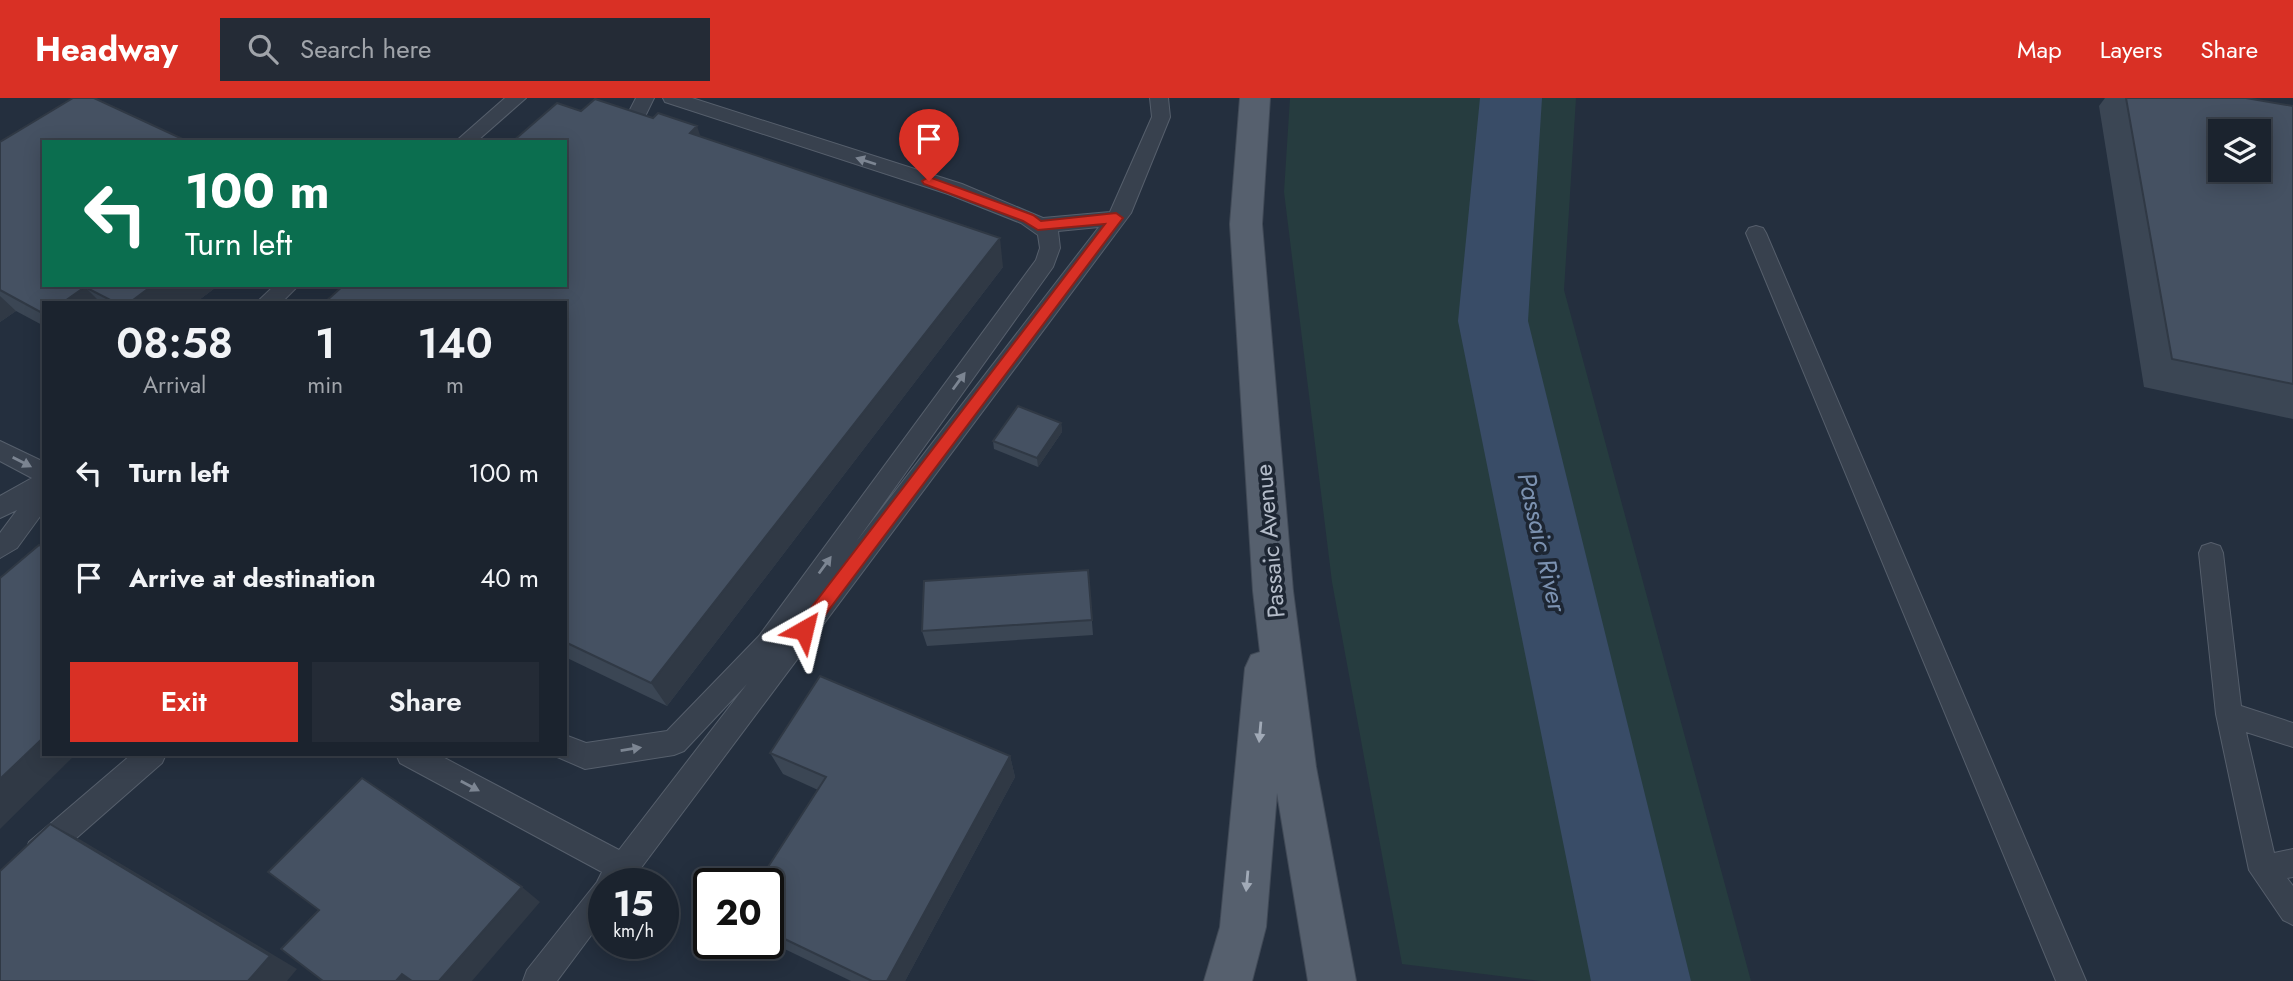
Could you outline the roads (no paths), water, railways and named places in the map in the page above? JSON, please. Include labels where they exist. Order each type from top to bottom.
[{"type":"main road","name":"Passaic Avenue","points":[[1255,98],[1246,223],[1273,591],[1294,767],[1332,981]]},
{"type":"main road","points":[[1228,981],[1243,927],[1273,591]]},
{"type":"lane","points":[[466,140],[517,98]]},
{"type":"lane","points":[[627,135],[645,98]]},
{"type":"lane","points":[[567,748],[585,756],[674,742],[768,644],[1046,262],[1050,248],[1048,232],[1028,218],[954,189],[672,98]]},
{"type":"lane","points":[[623,868],[1124,208],[1160,117],[1158,98]]},
{"type":"lane","points":[[1038,226],[1116,218]]},
{"type":"lane","points":[[1756,233],[2071,981]]},
{"type":"lane","points":[[269,301],[287,287]]},
{"type":"lane","points":[[0,450],[42,472]]},
{"type":"lane","points":[[0,508],[42,485]]},
{"type":"lane","points":[[0,548],[42,495]]},
{"type":"lane","points":[[2211,553],[2230,714],[2263,870],[2293,910]]},
{"type":"lane","points":[[2230,714],[2293,735]]},
{"type":"lane","points":[[30,860],[150,756]]},
{"type":"lane","points":[[413,756],[603,868]]},
{"type":"lane","points":[[2263,870],[2293,863]]},
{"type":"lane","points":[[538,981],[588,915]]},
{"type":"waterway","name":"Passaic River","points":[[1511,98],[1493,321],[1641,981]]}]
